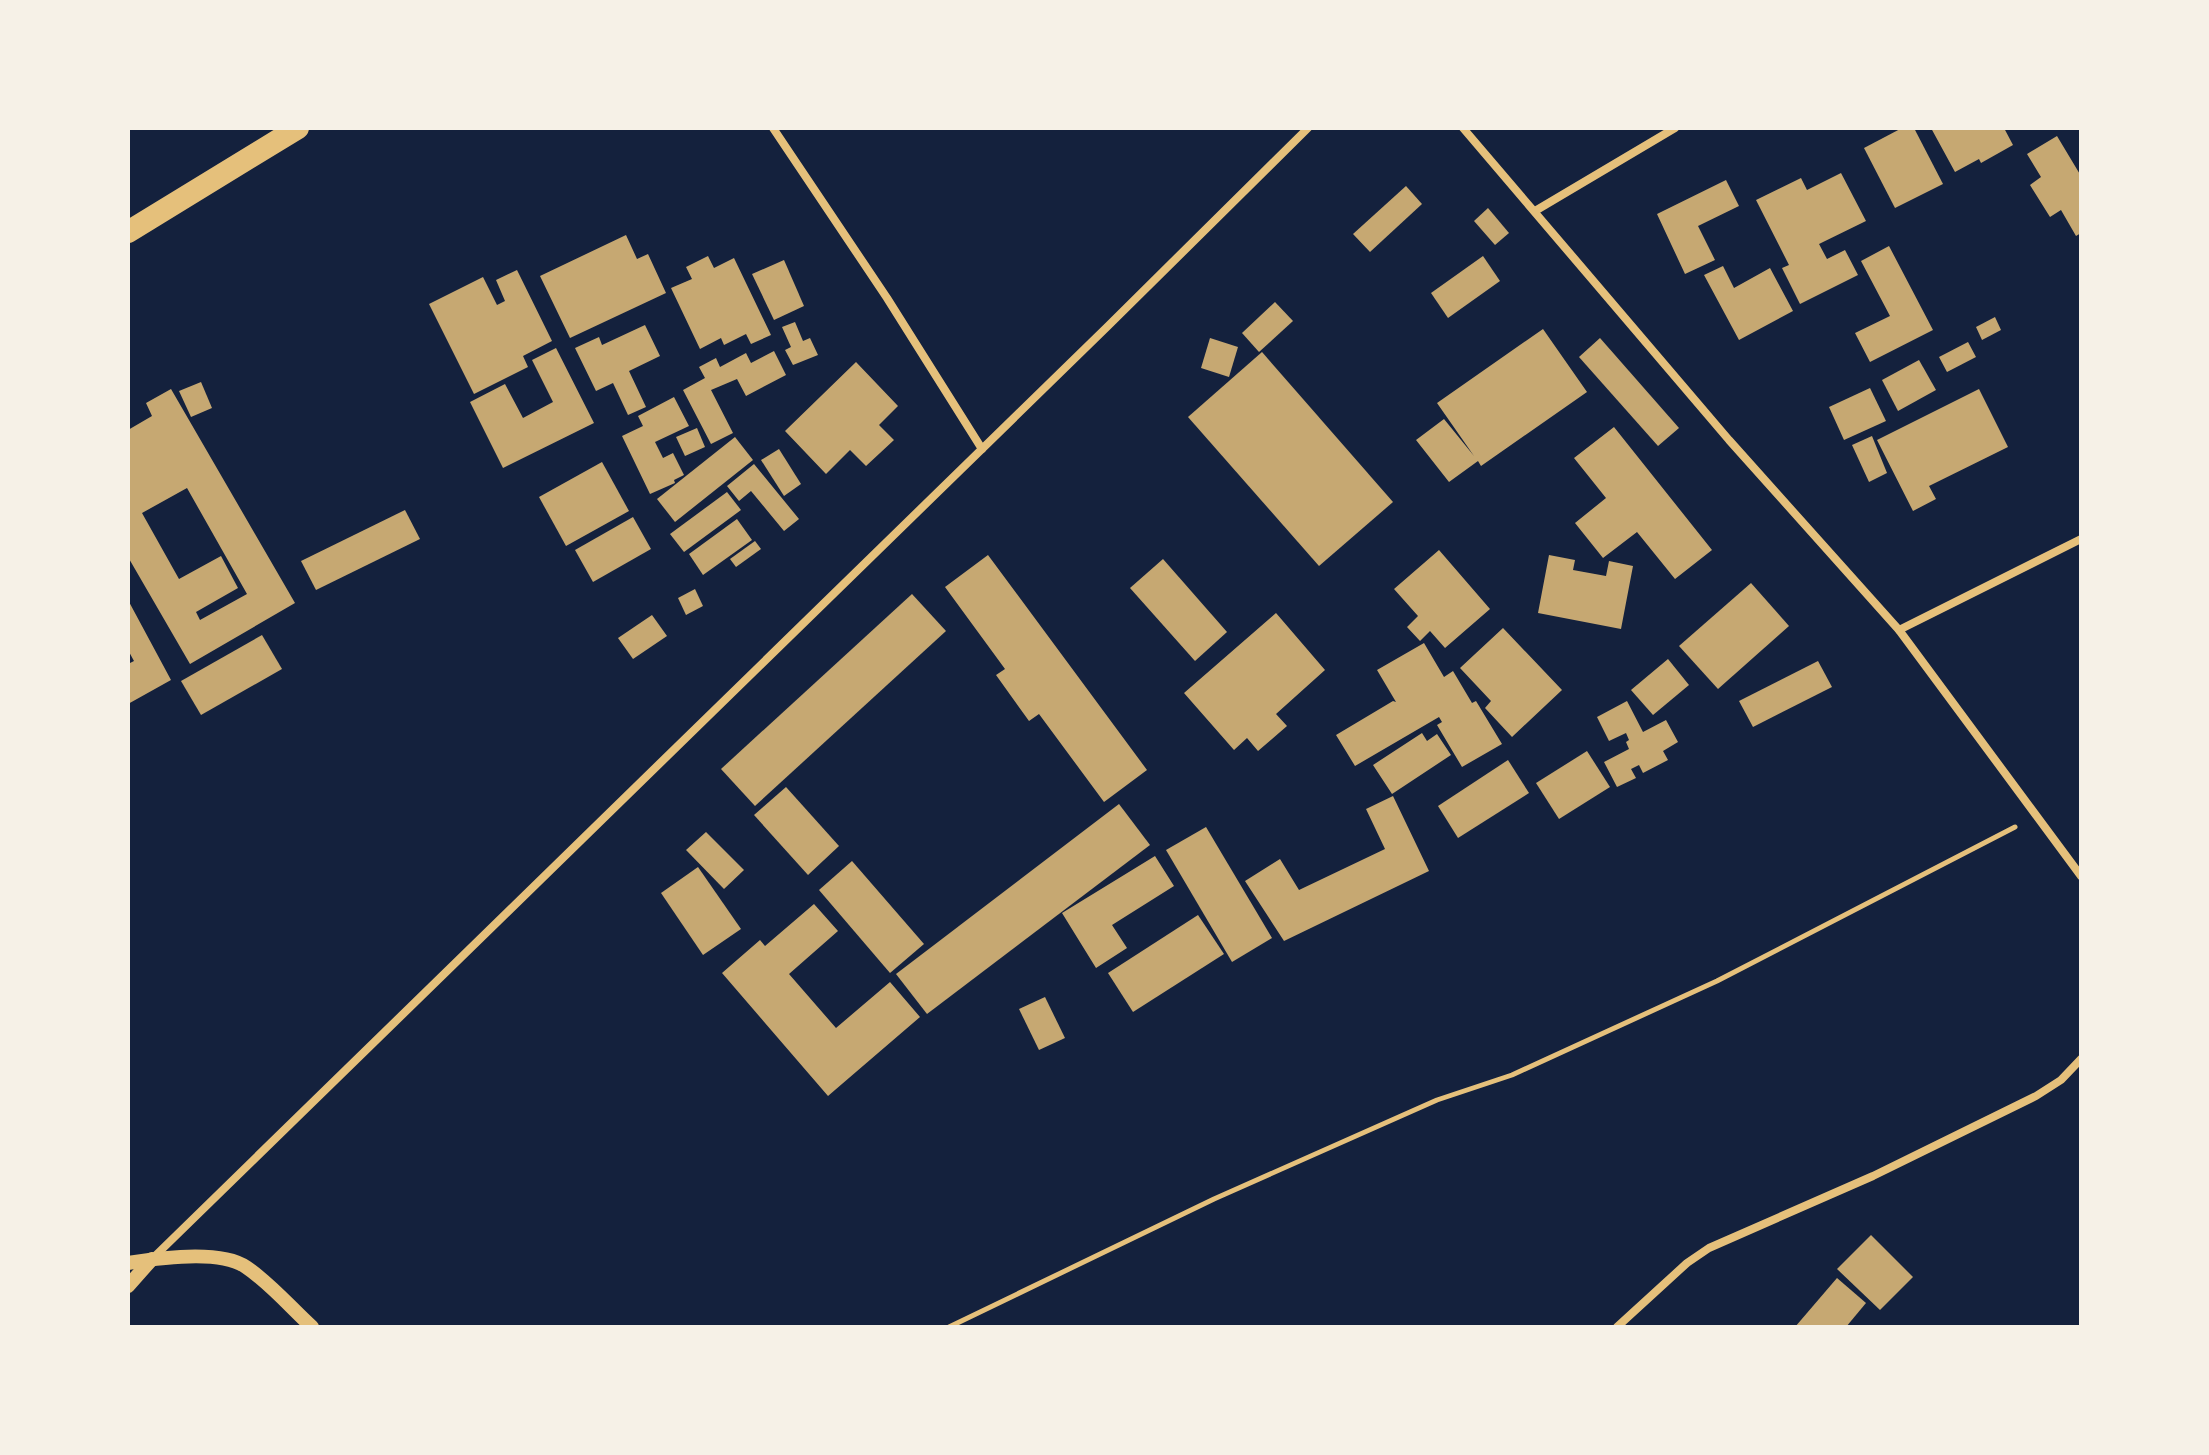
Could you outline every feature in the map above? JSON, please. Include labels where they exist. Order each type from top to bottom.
[{"type":"highway","points":[[128,232],[298,128]]},
{"type":"street","points":[[773,128],[887,298],[982,449]]},
{"type":"street","points":[[128,1286],[152,1259],[1308,128]]},
{"type":"street","points":[[1463,128],[1729,440],[1899,630],[2081,876]]},
{"type":"street","points":[[1535,211],[1675,128]]},
{"type":"street","points":[[1899,630],[2081,539]]},
{"type":"street","points":[[1623,1326],[1687,1263],[1709,1248],[1873,1176],[2036,1096],[2061,1080],[2081,1059]]},
{"type":"street","points":[[128,1263],[215,1257],[232,1260],[246,1267],[312,1327]]},
{"type":"path","points":[[949,1327],[1227,1193],[1437,1100],[1501,1079],[1717,981],[2036,815]]},
{"type":"building","points":[[1902,128],[1914,128],[1943,184],[1895,208],[1864,148]]},
{"type":"building","points":[[1931,128],[2004,128],[2013,145],[1981,163],[1979,159],[1955,172]]},
{"type":"building","points":[[2057,136],[2081,176],[2081,233],[2076,236],[2061,210],[2050,217],[2030,185],[2041,177],[2027,154]]},
{"type":"building","points":[[1841,173],[1866,221],[1819,244],[1827,259],[1845,250],[1858,275],[1800,304],[1782,268],[1789,265],[1756,200],[1801,178],[1807,190]]},
{"type":"building","points":[[1726,180],[1739,206],[1698,226],[1715,260],[1685,274],[1657,214]]},
{"type":"building","points":[[1406,186],[1422,204],[1370,252],[1353,234]]},
{"type":"building","points":[[1488,208],[1509,233],[1495,245],[1474,221]]},
{"type":"building","points":[[626,235],[637,259],[648,254],[666,293],[570,338],[540,276]]},
{"type":"building","points":[[1889,246],[1933,330],[1870,362],[1855,333],[1890,316],[1861,261]]},
{"type":"building","points":[[708,256],[714,268],[734,258],[771,335],[751,344],[746,334],[724,345],[721,338],[700,349],[671,288],[692,279],[686,267]]},
{"type":"building","points":[[1483,256],[1500,281],[1448,318],[1431,293]]},
{"type":"building","points":[[784,260],[804,306],[774,320],[752,274]]},
{"type":"building","points":[[1723,266],[1734,288],[1770,268],[1793,311],[1739,340],[1704,275]]},
{"type":"building","points":[[517,270],[552,341],[523,356],[528,367],[474,394],[429,304],[483,277],[497,305],[505,301],[496,280]]},
{"type":"building","points":[[1275,302],[1293,321],[1259,352],[1242,333]]},
{"type":"building","points":[[1995,317],[2001,330],[1982,340],[1976,327]]},
{"type":"building","points":[[795,322],[803,341],[810,338],[818,355],[793,365],[785,350],[791,347],[782,327]]},
{"type":"building","points":[[645,325],[660,356],[629,371],[646,407],[628,415],[613,383],[596,391],[575,348],[599,337],[602,345]]},
{"type":"building","points":[[1543,329],[1587,392],[1481,466],[1478,461],[1449,482],[1416,440],[1444,419],[1474,456],[1437,403]]},
{"type":"building","points":[[1210,338],[1238,347],[1229,377],[1201,368]]},
{"type":"building","points":[[1600,338],[1679,428],[1658,446],[1579,357]]},
{"type":"building","points":[[1968,342],[1976,357],[1947,372],[1939,357]]},
{"type":"building","points":[[556,348],[594,423],[503,468],[470,402],[505,384],[523,418],[553,402],[532,360]]},
{"type":"building","points":[[774,351],[786,375],[746,396],[737,379],[711,390],[733,433],[711,444],[683,390],[705,378],[699,367],[716,358],[720,367],[746,353],[751,363]]},
{"type":"building","points":[[1262,352],[1393,502],[1319,566],[1188,417]]},
{"type":"building","points":[[1919,360],[1936,390],[1898,411],[1882,380]]},
{"type":"building","points":[[856,362],[898,406],[879,425],[894,440],[866,466],[850,450],[826,474],[785,431]]},
{"type":"building","points":[[201,382],[212,408],[191,417],[179,391]]},
{"type":"building","points":[[1870,388],[1886,421],[1844,440],[1829,407]]},
{"type":"building","points":[[171,389],[295,603],[190,664],[128,557],[128,430],[152,416],[146,403]],"holes":[[[187,488],[247,594],[200,620],[196,612],[238,588],[221,556],[179,579],[142,513]]]},
{"type":"building","points":[[1979,389],[2008,447],[1929,486],[1936,499],[1913,511],[1877,440]]},
{"type":"building","points":[[674,397],[689,426],[655,442],[663,458],[673,453],[684,475],[674,480],[675,483],[650,494],[622,436],[643,426],[638,416]]},
{"type":"building","points":[[1614,427],[1712,550],[1675,579],[1637,532],[1603,558],[1575,523],[1606,498],[1574,458]]},
{"type":"building","points":[[697,428],[705,447],[685,456],[676,437]]},
{"type":"building","points":[[1872,436],[1887,473],[1869,482],[1852,445]]},
{"type":"building","points":[[735,437],[753,460],[675,522],[657,499]]},
{"type":"building","points":[[779,449],[801,484],[784,496],[761,460]]},
{"type":"building","points":[[602,462],[629,511],[566,546],[539,497]]},
{"type":"building","points":[[754,464],[799,519],[784,531],[751,491],[739,501],[727,486]]},
{"type":"building","points":[[727,492],[741,510],[684,552],[670,534]]},
{"type":"building","points":[[405,510],[420,539],[316,590],[301,561]]},
{"type":"building","points":[[633,517],[651,549],[593,582],[575,550]]},
{"type":"building","points":[[737,519],[752,540],[703,575],[689,554]]},
{"type":"building","points":[[755,541],[761,549],[736,567],[730,559]]},
{"type":"building","points":[[1439,550],[1490,609],[1445,648],[1430,631],[1420,641],[1407,627],[1418,616],[1394,589]]},
{"type":"building","points":[[988,555],[1147,770],[1104,802],[1039,714],[1029,721],[996,675],[1005,669],[945,587]]},
{"type":"building","points":[[1549,555],[1575,560],[1573,570],[1606,576],[1609,561],[1633,566],[1621,629],[1538,613]]},
{"type":"building","points":[[1163,559],[1227,632],[1195,661],[1130,588]]},
{"type":"building","points":[[1751,583],[1789,626],[1718,689],[1679,646]]},
{"type":"building","points":[[695,589],[703,606],[686,615],[678,598]]},
{"type":"building","points":[[912,594],[946,631],[755,806],[721,769]]},
{"type":"building","points":[[128,600],[171,680],[128,704],[128,664],[134,661],[128,650]]},
{"type":"building","points":[[1276,613],[1325,670],[1276,714],[1287,726],[1258,751],[1247,738],[1234,750],[1184,693]]},
{"type":"building","points":[[652,615],[667,636],[633,659],[618,638]]},
{"type":"building","points":[[1503,628],[1562,690],[1512,737],[1485,708],[1491,701],[1460,668]]},
{"type":"building","points":[[262,635],[282,669],[201,715],[181,681]]},
{"type":"building","points":[[1424,643],[1444,677],[1453,671],[1502,744],[1462,767],[1437,725],[1442,722],[1439,717],[1355,766],[1336,735],[1396,702],[1377,670]]},
{"type":"building","points":[[1668,659],[1689,685],[1653,715],[1631,690]]},
{"type":"building","points":[[1818,661],[1832,687],[1753,727],[1739,701]]},
{"type":"building","points":[[1627,701],[1643,732],[1666,720],[1678,742],[1663,751],[1668,760],[1643,773],[1639,765],[1631,769],[1636,778],[1617,787],[1604,762],[1629,749],[1626,742],[1629,740],[1626,733],[1609,741],[1597,717]]},
{"type":"building","points":[[1422,733],[1427,741],[1437,734],[1451,755],[1392,794],[1373,765]]},
{"type":"building","points":[[1587,751],[1610,787],[1559,819],[1536,783]]},
{"type":"building","points":[[1508,760],[1529,793],[1458,838],[1438,806]]},
{"type":"building","points":[[786,787],[839,846],[808,875],[754,815]]},
{"type":"building","points":[[1393,796],[1429,871],[1284,941],[1245,881],[1280,859],[1299,890],[1385,849],[1366,809]]},
{"type":"building","points":[[1119,804],[1150,845],[927,1014],[896,974]]},
{"type":"building","points":[[1206,827],[1272,938],[1232,962],[1166,850]]},
{"type":"building","points":[[706,832],[744,870],[724,889],[686,850]]},
{"type":"building","points":[[1155,856],[1174,886],[1112,925],[1127,948],[1096,968],[1062,913]]},
{"type":"building","points":[[852,861],[924,944],[890,973],[819,890]]},
{"type":"building","points":[[698,867],[741,929],[703,955],[661,893]]},
{"type":"building","points":[[814,904],[838,931],[789,974],[836,1028],[890,982],[920,1017],[828,1096],[722,973],[760,940],[765,946]]},
{"type":"building","points":[[1198,915],[1224,954],[1133,1012],[1108,973]]},
{"type":"building","points":[[1045,997],[1065,1038],[1039,1050],[1019,1009]]},
{"type":"building","points":[[1871,1235],[1913,1277],[1880,1310],[1837,1269]]},
{"type":"building","points":[[1837,1278],[1866,1303],[1846,1327],[1795,1327]]}]
